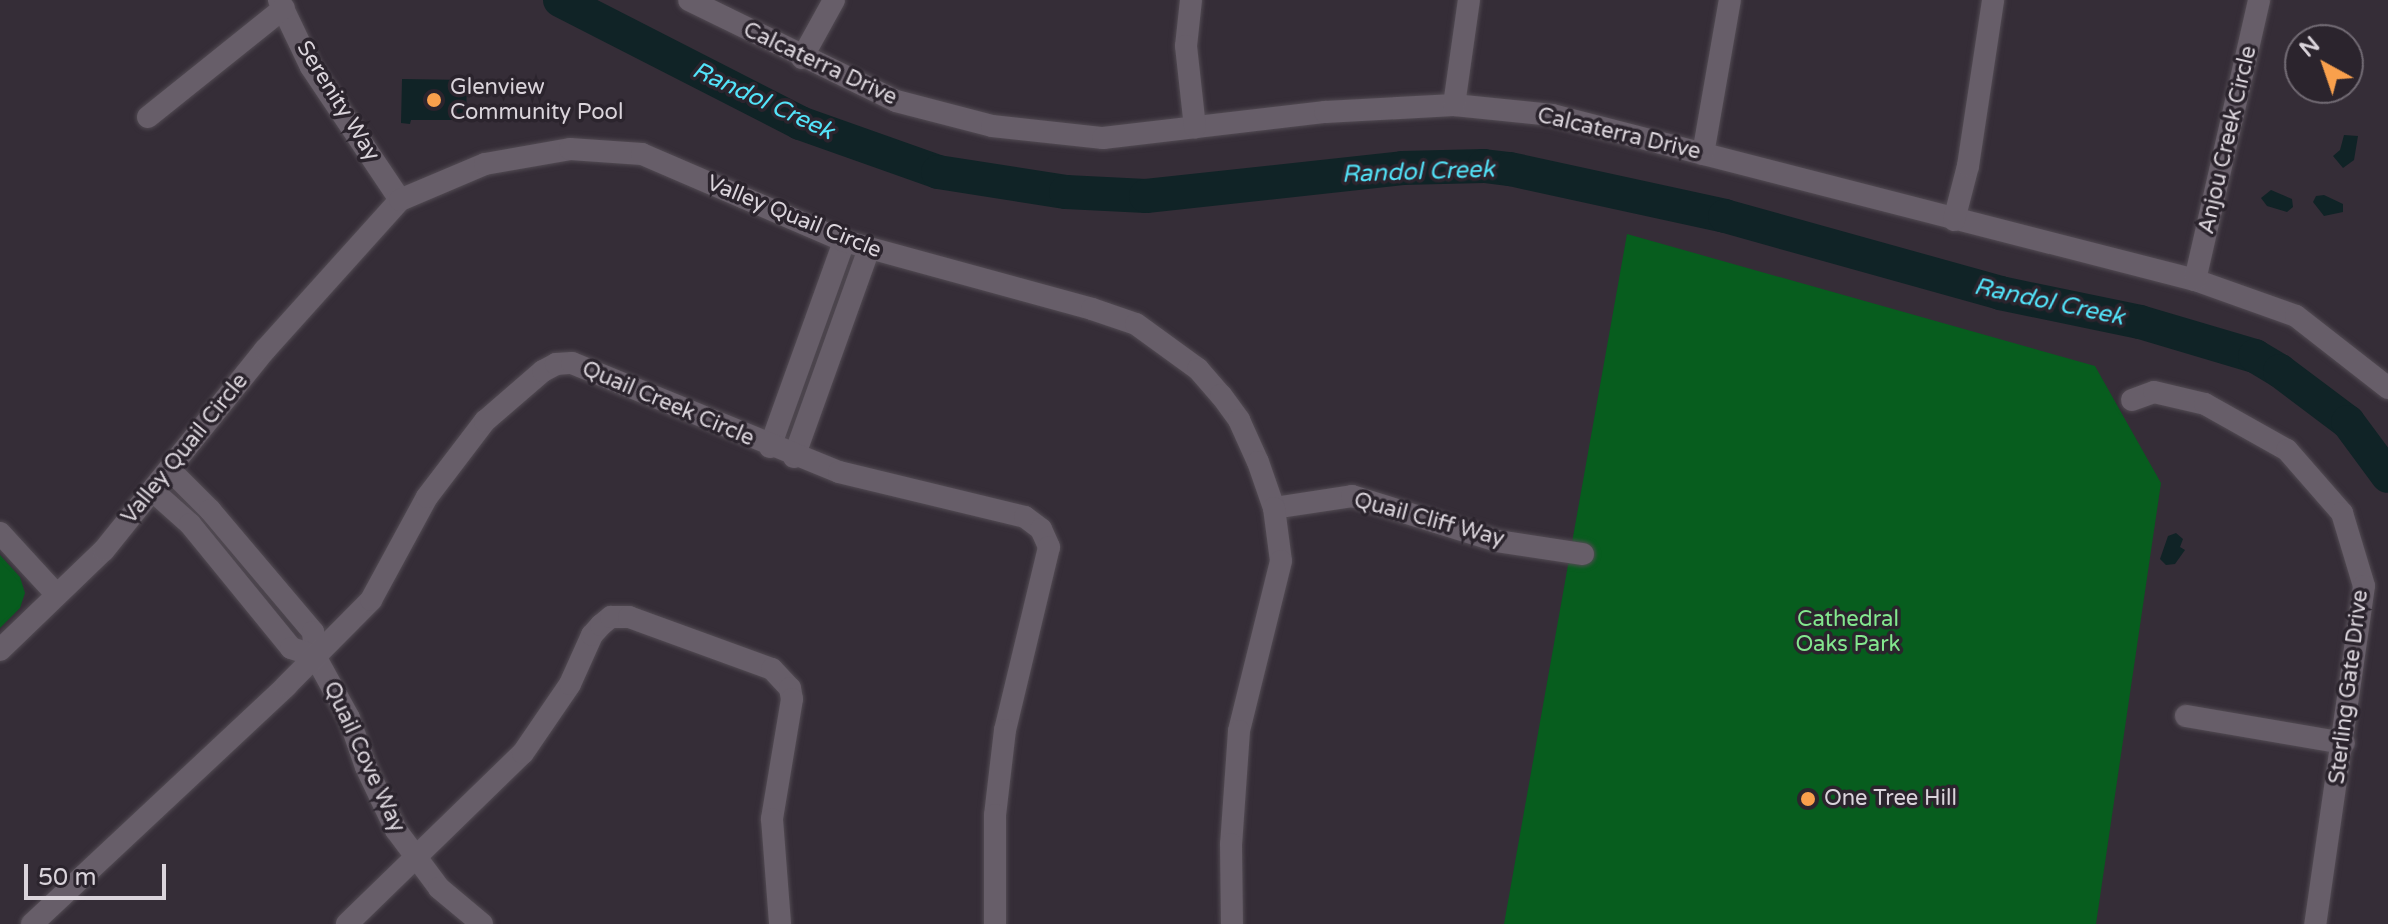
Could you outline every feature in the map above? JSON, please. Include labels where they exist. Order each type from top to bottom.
[{"type":"street","name":"Calcaterra Drive","points":[[689,0],[802,58],[896,101],[992,126],[1103,138],[1325,112],[1454,105],[1552,115],[2195,280],[2296,316],[2388,388]]},
{"type":"street","points":[[802,58],[834,0]]},
{"type":"street","points":[[1191,0],[1186,46],[1195,128]]},
{"type":"street","points":[[1454,105],[1469,0]]},
{"type":"street","points":[[1703,154],[1730,0]]},
{"type":"street","points":[[1954,220],[1968,166],[1993,0]]},
{"type":"street","name":"Anjou Creek Circle","points":[[2195,280],[2259,0]]},
{"type":"street","points":[[148,117],[282,4]]},
{"type":"street","name":"Serenity Way","points":[[282,4],[311,67],[400,200]]},
{"type":"street","name":"Valley Quail Circle","points":[[0,650],[104,550],[265,350],[400,200],[485,164],[570,149],[642,154],[844,241],[1136,324],[1198,369],[1239,420],[1274,508],[1281,561],[1239,731],[1231,844],[1232,924]]},
{"type":"street","points":[[770,447],[844,241]]},
{"type":"street","points":[[794,457],[869,249]]},
{"type":"street","name":"Quail Creek Circle","points":[[32,924],[371,600],[427,497],[485,421],[556,364],[572,363],[794,457],[839,472],[1025,517],[1041,529],[1049,547],[1005,730],[995,815],[995,924]]},
{"type":"street","name":"Sterling Gate Drive","points":[[2132,400],[2154,392],[2205,404],[2287,450],[2342,513],[2364,586],[2344,743],[2315,924]]},
{"type":"street","name":"Quail Cove Way","points":[[170,470],[210,510],[313,632],[315,656],[349,718],[382,804],[439,888],[482,924]]},
{"type":"street","name":"Quail Cove Way","points":[[153,491],[190,524],[291,648],[315,656]]},
{"type":"street","name":"Quail Cliff Way","points":[[1274,508],[1352,496],[1497,541],[1583,554]]},
{"type":"street","points":[[0,533],[57,595]]},
{"type":"street","points":[[347,924],[523,753],[570,684],[592,635],[611,617],[629,617],[772,669],[790,688],[792,699],[772,819],[780,924]]},
{"type":"street","points":[[2186,716],[2344,743]]},
{"type":"green space","name":"Cathedral Oaks Park","points":[[1627,234],[2095,366],[2161,483],[2096,924],[1504,924]]},
{"type":"green space","points":[[0,555],[20,577],[25,593],[20,608],[0,628]]},
{"type":"shaded area","name":"Glenview Community Pool","points":[[402,79],[467,80],[466,120],[411,120],[410,124],[401,123]]},
{"type":"shaded area","points":[[2344,135],[2358,136],[2354,160],[2343,168],[2333,156],[2340,150]]},
{"type":"shaded area","points":[[2271,190],[2292,199],[2293,207],[2287,212],[2267,206],[2261,198]]},
{"type":"shaded area","points":[[2324,195],[2343,204],[2343,212],[2324,216],[2313,202],[2316,196]]},
{"type":"shaded area","points":[[2176,533],[2183,539],[2180,547],[2185,550],[2175,564],[2166,565],[2160,559],[2168,536]]},
{"type":"waterway","name":"Randol Creek","points":[[560,0],[800,123],[938,172],[1066,192],[1146,196],[1402,168],[1484,166],[1510,169],[1725,216],[2000,293],[2140,322],[2255,356],[2280,371],[2348,422],[2388,476]]},
{"type":"place","name":"Glenview Community Pool","points":[[434,100]]},
{"type":"place","name":"One Tree Hill","points":[[1808,799]]}]
